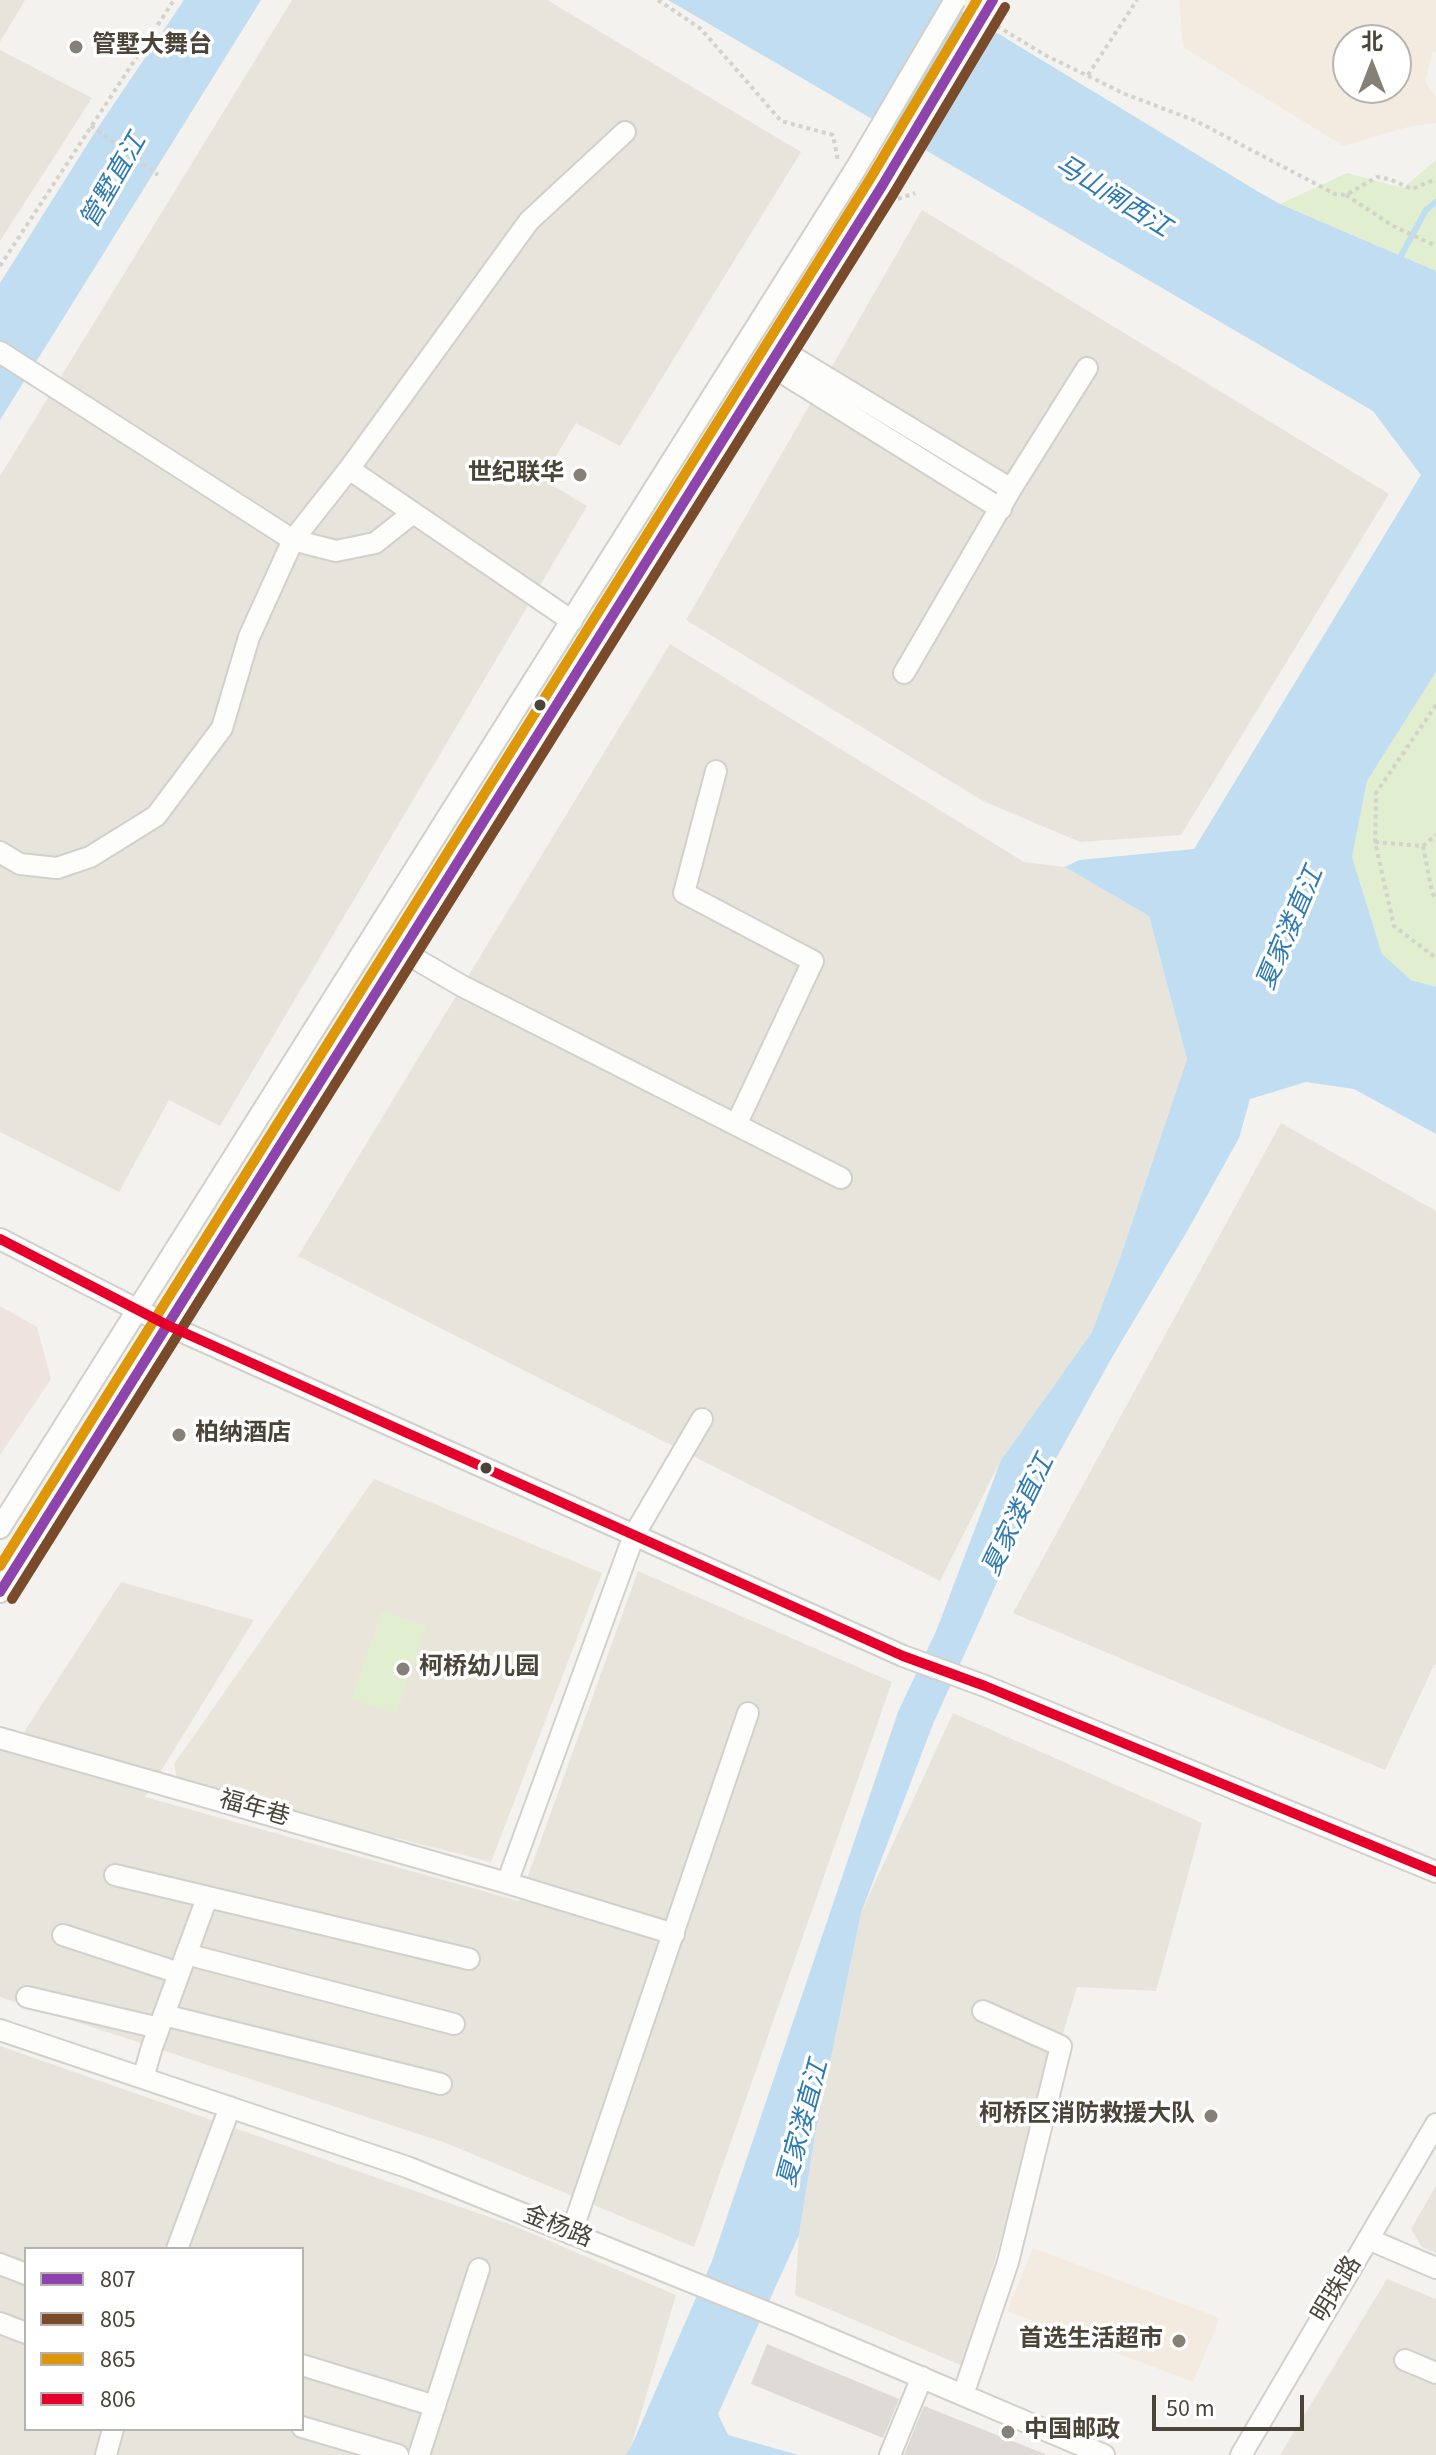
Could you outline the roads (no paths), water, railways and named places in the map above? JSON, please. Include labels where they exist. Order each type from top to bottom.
[{"type":"street","points":[[0,1528],[855,170],[955,0]]},
{"type":"street","points":[[0,1592],[882,186],[993,0]]},
{"type":"street","points":[[0,852],[20,864],[57,868],[90,857],[156,816],[222,728],[249,637],[293,540],[349,469],[529,221],[625,132]]},
{"type":"street","points":[[0,352],[293,540],[336,551],[375,543],[413,513]]},
{"type":"street","points":[[775,357],[1011,489]]},
{"type":"street","points":[[775,357],[1001,509]]},
{"type":"street","points":[[904,673],[1011,489],[1087,368]]},
{"type":"street","points":[[349,469],[572,621]]},
{"type":"street","points":[[716,771],[684,893],[813,961],[736,1125]]},
{"type":"street","points":[[402,951],[462,986],[841,1178]]},
{"type":"street","points":[[0,1239],[167,1325],[903,1656],[985,1686],[1436,1872]]},
{"type":"street","points":[[507,1883],[634,1535],[702,1419]]},
{"type":"street","points":[[571,2234],[748,1713]]},
{"type":"street","name":"福年巷","points":[[0,1738],[674,1934]]},
{"type":"street","points":[[115,1875],[469,1959]]},
{"type":"street","points":[[143,2078],[207,1898]]},
{"type":"street","points":[[63,1935],[454,2024]]},
{"type":"street","points":[[27,1997],[161,2021],[441,2084]]},
{"type":"street","points":[[963,2395],[1008,2262],[1061,2046],[983,2011]]},
{"type":"street","name":"金杨路","points":[[0,2030],[407,2167],[793,2323],[1104,2455]]},
{"type":"street","points":[[178,2247],[230,2107]]},
{"type":"street","name":"明珠路","points":[[1241,2455],[1436,2124]]},
{"type":"street","points":[[1368,2239],[1436,2268]]},
{"type":"street","points":[[0,2264],[24,2273]]},
{"type":"street","points":[[419,2455],[479,2269]]},
{"type":"street","points":[[0,2323],[24,2332]]},
{"type":"street","points":[[1405,2360],[1436,2373]]},
{"type":"street","points":[[304,2366],[435,2406]]},
{"type":"street","points":[[890,2455],[922,2377]]},
{"type":"street","points":[[304,2428],[398,2455]]},
{"type":"street","points":[[106,2455],[112,2431]]},
{"type":"water","name":"管墅直江","points":[[184,0],[261,0],[0,420],[0,283],[97,129]]},
{"type":"water","points":[[668,0],[943,0],[1280,204],[1436,271],[1436,672],[1367,781],[1352,857],[1382,954],[1411,980],[1436,987],[1436,1134],[1354,1089],[1306,1082],[1250,1099],[1239,1138],[1039,1489],[933,1724],[861,1913],[815,2135],[799,2235],[718,2414],[728,2435],[798,2455],[625,2455],[712,2261],[898,1712],[937,1629],[1001,1460],[1092,1332],[1187,1059],[1149,916],[1065,867],[1079,860],[1194,849],[1421,475],[1373,411]]},
{"type":"waterway","points":[[1397,263],[1426,210],[1436,202]]},
{"type":"place","name":"管墅大舞台","points":[[76,47]]},
{"type":"place","name":"世纪联华","points":[[580,475]]},
{"type":"place","name":"柏纳酒店","points":[[179,1435]]},
{"type":"place","name":"柯桥幼儿园","points":[[403,1669]]},
{"type":"place","name":"柯桥区消防救援大队","points":[[1211,2116]]},
{"type":"place","name":"首选生活超市","points":[[1179,2341]]},
{"type":"place","name":"中国邮政","points":[[1008,2432]]},
{"type":"water label","name":"马山闸西江","points":[[1112,198]]},
{"type":"water label","name":"夏家溇直江","points":[[1292,929]]},
{"type":"water label","name":"夏家溇直江","points":[[1020,1516]]},
{"type":"water label","name":"夏家溇直江","points":[[805,2124]]}]
